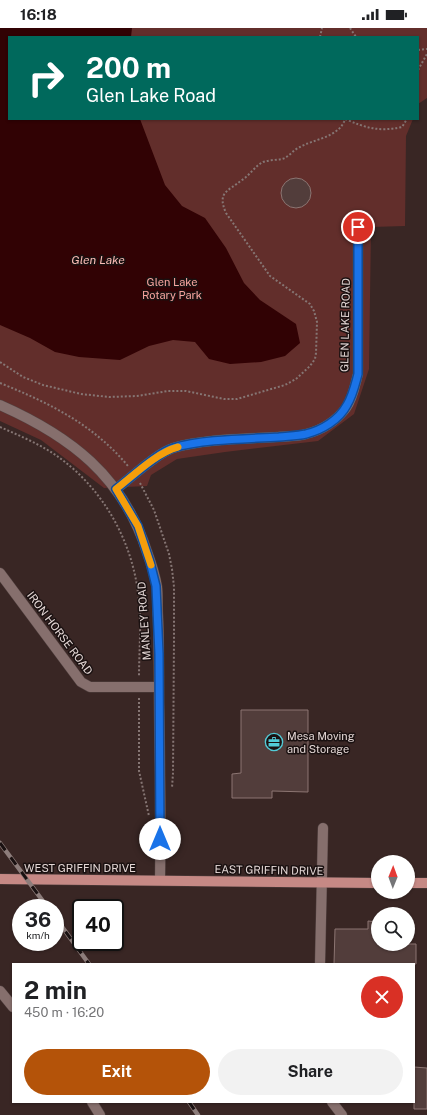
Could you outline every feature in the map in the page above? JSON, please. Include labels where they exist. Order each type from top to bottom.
[{"type":"main road","name":"WEST GRIFFIN DRIVE","points":[[0,879],[160,880]]},
{"type":"main road","name":"EAST GRIFFIN DRIVE","points":[[160,880],[371,883]]},
{"type":"main road","points":[[415,883],[427,883]]},
{"type":"street","name":"GLEN LAKE ROAD","points":[[116,489],[171,449],[208,442],[306,434],[324,427],[336,418],[347,406],[354,390],[358,374],[358,227]]},
{"type":"street","name":"MANLEY ROAD","points":[[0,405],[28,418],[63,438],[80,452],[116,489],[138,526],[156,586],[159,654],[160,880]]},
{"type":"street","name":"IRON HORSE ROAD","points":[[0,573],[81,682],[90,687],[159,687]]},
{"type":"street","points":[[320,963],[323,828]]},
{"type":"street","points":[[0,991],[12,1006]]},
{"type":"street","points":[[93,1103],[100,1115]]},
{"type":"street","points":[[333,1103],[342,1115]]},
{"type":"path","points":[[419,68],[427,54]]},
{"type":"path","points":[[0,362],[23,377],[43,385],[81,394],[109,397],[137,396],[168,391],[186,391],[224,399],[237,399],[284,385],[296,379],[310,366],[316,353],[317,322],[314,311],[310,304],[270,276],[226,213],[222,205],[222,199],[223,194],[244,179],[260,164],[270,160],[282,159],[298,148],[338,130],[344,124],[345,120]]},
{"type":"path","points":[[347,120],[361,126],[380,130],[402,127],[406,120]]},
{"type":"path","points":[[0,383],[47,403],[83,424],[118,454],[135,474],[145,490],[154,510],[169,554],[174,587],[172,789]]},
{"type":"path","points":[[0,427],[47,450],[75,471],[99,496],[118,527],[131,559],[140,609],[139,771],[148,812],[151,819]]},
{"type":"green space","name":"Glen Lake Rotary Park","points":[[0,28],[427,28],[427,98],[419,103],[419,36],[8,36],[8,120],[413,120],[406,136],[405,226],[371,227],[369,369],[354,414],[318,441],[177,459],[151,475],[147,486],[104,488],[41,440],[0,421]]},
{"type":"water","name":"Glen Lake","points":[[0,28],[132,28],[131,36],[8,36],[8,120],[140,120],[165,185],[182,206],[205,218],[226,248],[244,283],[260,300],[296,324],[300,343],[285,356],[261,362],[230,364],[209,359],[195,342],[173,340],[149,346],[120,360],[79,357],[55,352],[30,338],[0,325]]},
{"type":"building","points":[[296,178],[307,182],[311,193],[307,204],[296,208],[285,204],[281,193],[285,182]]},
{"type":"building","name":"Mesa Moving and Storage","points":[[241,710],[308,710],[308,792],[272,791],[272,798],[232,798],[232,774],[241,773]]},
{"type":"building","points":[[368,921],[371,921],[371,951],[415,951],[416,944],[416,964],[334,963],[335,929],[368,929]]},
{"type":"building","points":[[415,1067],[427,1068],[427,1109],[414,1109]]},
{"type":"railway","points":[[0,843],[41,899]]},
{"type":"railway","points":[[64,929],[88,963]]},
{"type":"railway","points":[[190,1103],[198,1115]]},
{"type":"slow traffic","points":[[151,565],[138,526],[126,503],[116,489],[150,463],[171,449],[178,447]]},
{"type":"place","name":"Mesa Moving and Storage","points":[[274,742]]},
{"type":"route","points":[[160,839],[159,654],[156,586],[138,526],[126,503],[116,489],[171,449],[208,442],[306,434],[324,427],[336,418],[347,406],[354,390],[358,374],[358,227]]}]
